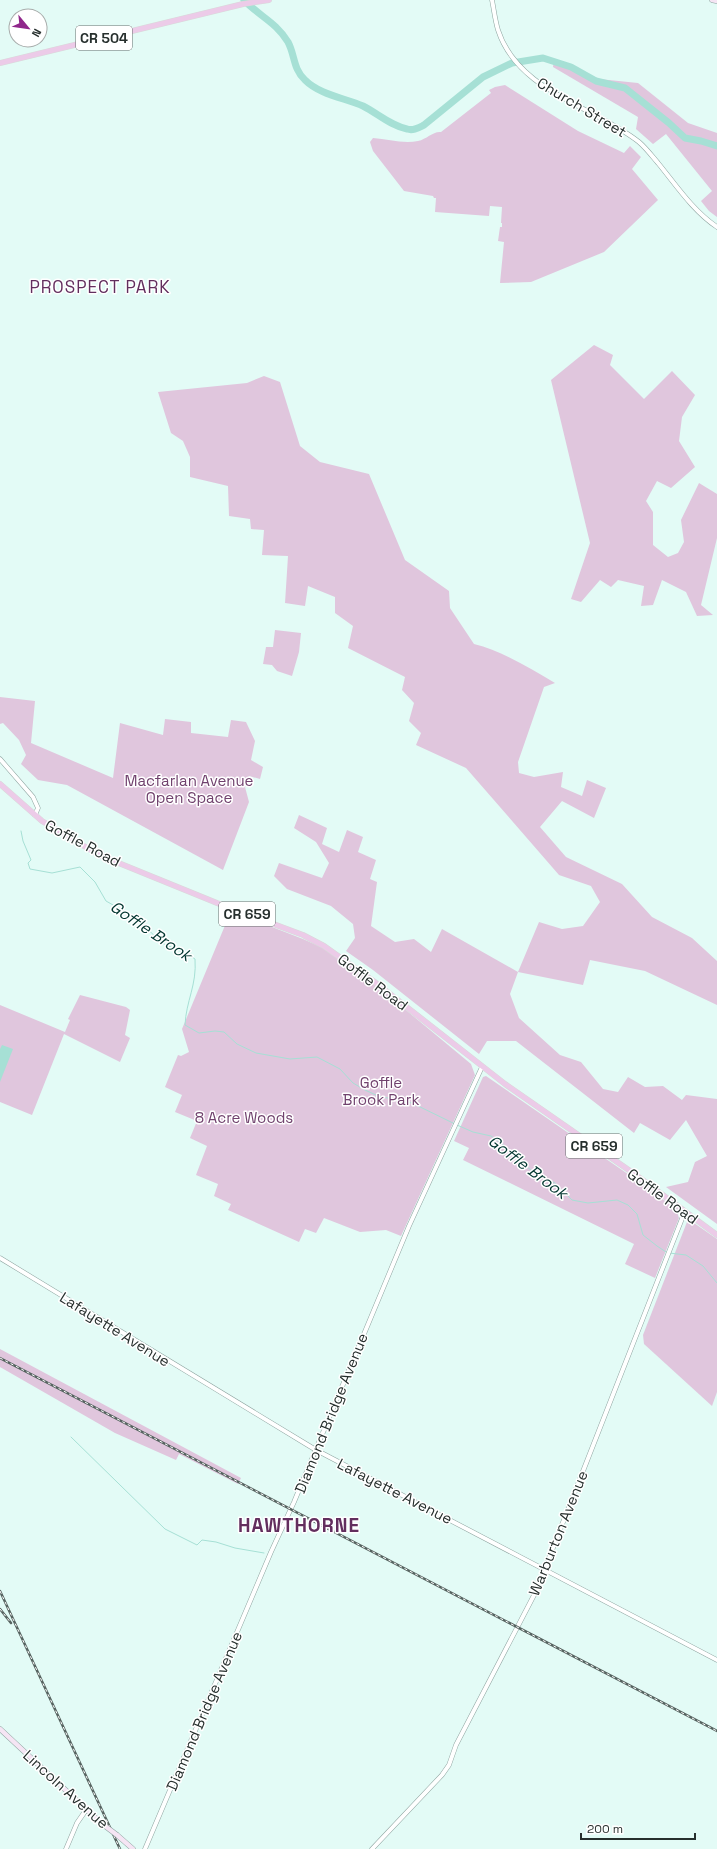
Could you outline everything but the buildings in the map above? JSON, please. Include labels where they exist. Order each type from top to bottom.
[{"type":"main road","name":"CR 504","points":[[0,63],[243,4],[269,0]]},
{"type":"main road","points":[[712,0],[717,1]]},
{"type":"main road","name":"Goffle Road","points":[[0,784],[35,815],[67,837],[110,860],[317,942],[372,979],[482,1067],[717,1235]]},
{"type":"main road","name":"Lincoln Avenue","points":[[0,1729],[86,1810],[133,1849]]},
{"type":"street","name":"Church Street","points":[[492,0],[497,29],[506,50],[522,68],[541,84],[626,132],[640,143],[692,205],[717,227]]},
{"type":"street","points":[[0,759],[33,797],[38,807],[35,815]]},
{"type":"street","name":"Diamond Bridge Avenue","points":[[145,1849],[316,1450],[403,1240],[482,1067]]},
{"type":"street","name":"Warburton Avenue","points":[[372,1849],[446,1770],[456,1745],[546,1570],[685,1211]]},
{"type":"street","name":"Lafayette Avenue","points":[[0,1258],[316,1450],[717,1660]]},
{"type":"street","points":[[66,1849],[77,1823],[86,1810]]},
{"type":"green space","points":[[554,59],[599,79],[638,83],[688,123],[717,133],[717,217],[709,211],[701,201],[712,191],[666,134],[653,144],[636,129],[638,117],[553,67]]},
{"type":"green space","points":[[505,85],[578,131],[624,153],[630,146],[641,157],[632,169],[658,200],[604,252],[531,282],[500,283],[504,242],[498,241],[500,227],[502,227],[502,207],[490,206],[489,216],[435,212],[436,198],[433,196],[404,191],[373,151],[370,142],[373,138],[412,142],[441,132],[491,93],[489,90]]},
{"type":"green space","points":[[594,345],[613,355],[610,365],[644,399],[672,371],[695,395],[682,417],[679,441],[695,467],[671,488],[657,481],[646,501],[653,512],[653,545],[668,557],[678,553],[684,542],[681,520],[699,483],[717,494],[717,538],[701,605],[713,615],[697,616],[686,592],[662,580],[653,605],[641,606],[644,586],[618,580],[611,587],[600,580],[581,602],[571,599],[590,543],[551,380]]},
{"type":"green space","points":[[264,376],[280,382],[300,446],[320,462],[369,474],[405,560],[449,591],[450,608],[474,644],[505,655],[555,683],[544,687],[518,762],[519,773],[534,777],[563,772],[561,787],[582,796],[587,780],[606,788],[594,818],[562,801],[540,827],[566,857],[622,884],[652,917],[692,938],[717,961],[717,1005],[645,971],[590,960],[583,985],[518,972],[539,922],[562,929],[583,926],[600,902],[591,886],[559,875],[466,768],[416,745],[421,733],[409,721],[414,703],[402,690],[405,677],[348,648],[353,626],[335,613],[335,597],[308,586],[305,606],[285,603],[288,556],[262,555],[264,530],[251,529],[250,519],[229,516],[228,486],[190,477],[190,457],[183,441],[171,433],[158,392],[247,383]]},
{"type":"green space","points":[[275,630],[301,633],[299,652],[292,676],[277,671],[272,665],[263,664],[266,647],[273,647]]},
{"type":"green space","name":"Macfarlan Avenue Open Space","points":[[0,697],[35,701],[31,743],[113,778],[120,723],[163,735],[165,719],[191,722],[191,733],[228,737],[231,720],[246,722],[255,741],[251,760],[263,767],[260,779],[249,776],[245,787],[249,802],[223,870],[67,785],[38,780],[21,764],[26,755],[19,740],[3,723],[0,724]]},
{"type":"green space","points":[[299,815],[327,828],[322,844],[339,852],[347,830],[363,837],[358,852],[376,860],[370,879],[377,882],[371,926],[395,942],[414,939],[431,952],[442,929],[518,972],[510,994],[519,1018],[560,1055],[581,1062],[603,1089],[618,1092],[628,1077],[645,1087],[663,1086],[682,1100],[686,1095],[717,1099],[717,1224],[666,1187],[688,1182],[695,1162],[707,1156],[686,1120],[670,1140],[640,1123],[634,1133],[516,1041],[487,1041],[479,1054],[373,970],[346,951],[355,938],[353,924],[331,906],[287,889],[274,876],[279,863],[322,878],[329,863],[316,842],[294,828]]},
{"type":"green space","name":"Goffle Brook Park","points":[[231,911],[323,948],[377,986],[471,1064],[475,1075],[401,1236],[386,1230],[360,1232],[324,1218],[316,1233],[305,1229],[299,1242],[228,1210],[231,1204],[214,1196],[218,1184],[196,1175],[207,1146],[190,1138],[197,1121],[175,1112],[182,1095],[165,1087],[178,1055],[181,1056],[189,1052],[182,1029]]},
{"type":"green space","points":[[80,995],[126,1007],[130,1010],[125,1035],[130,1038],[120,1062],[64,1034],[32,1115],[0,1102],[0,1005],[65,1032],[70,1020],[68,1019]]},
{"type":"green space","name":"Goffle Brook Park","points":[[486,1076],[676,1209],[679,1218],[655,1278],[625,1264],[634,1244],[463,1160],[469,1148],[454,1141],[483,1077]]},
{"type":"green space","points":[[687,1222],[694,1223],[717,1239],[717,1392],[712,1406],[644,1344],[643,1335]]},
{"type":"green space","points":[[0,1349],[241,1478],[238,1484],[179,1454],[176,1460],[115,1433],[0,1367]]},
{"type":"shaded area","points":[[2,1045],[13,1049],[0,1082],[0,1049]]},
{"type":"waterway","points":[[244,0],[273,24],[283,35],[288,42],[298,71],[301,76],[311,85],[325,93],[363,106],[390,122],[409,130],[416,129],[424,125],[483,77],[512,63],[543,58],[571,67],[596,81],[625,88],[669,123],[685,138],[717,146]]},
{"type":"waterway","name":"Goffle Brook","points":[[21,831],[23,841],[31,860],[28,863],[30,869],[52,873],[80,867],[95,882],[106,901],[136,918],[162,943],[195,959],[193,985],[187,1008],[185,1025],[199,1033],[215,1031],[224,1032],[237,1044],[256,1053],[290,1059],[317,1057],[340,1069],[353,1083],[365,1090],[378,1096],[412,1103],[455,1124]]},
{"type":"waterway","name":"Goffle Brook","points":[[457,1125],[473,1132],[491,1136],[505,1146],[511,1154],[537,1175],[555,1183],[572,1200],[588,1203],[617,1200],[628,1205],[637,1214],[643,1235],[666,1252]]},
{"type":"waterway","name":"Goffle Brook","points":[[669,1253],[686,1255],[703,1266],[717,1283]]},
{"type":"waterway","points":[[71,1437],[165,1529],[197,1545],[202,1540],[264,1553]]},
{"type":"railway","points":[[0,1358],[717,1731]]},
{"type":"railway","points":[[0,1591],[120,1849]]},
{"type":"railway","points":[[0,1609],[11,1623]]},
{"type":"district","name":"PROSPECT PARK","points":[[100,287]]},
{"type":"district","name":"HAWTHORNE","points":[[299,1525]]},
{"type":"park label","name":"8 Acre Woods","points":[[244,1117]]}]
